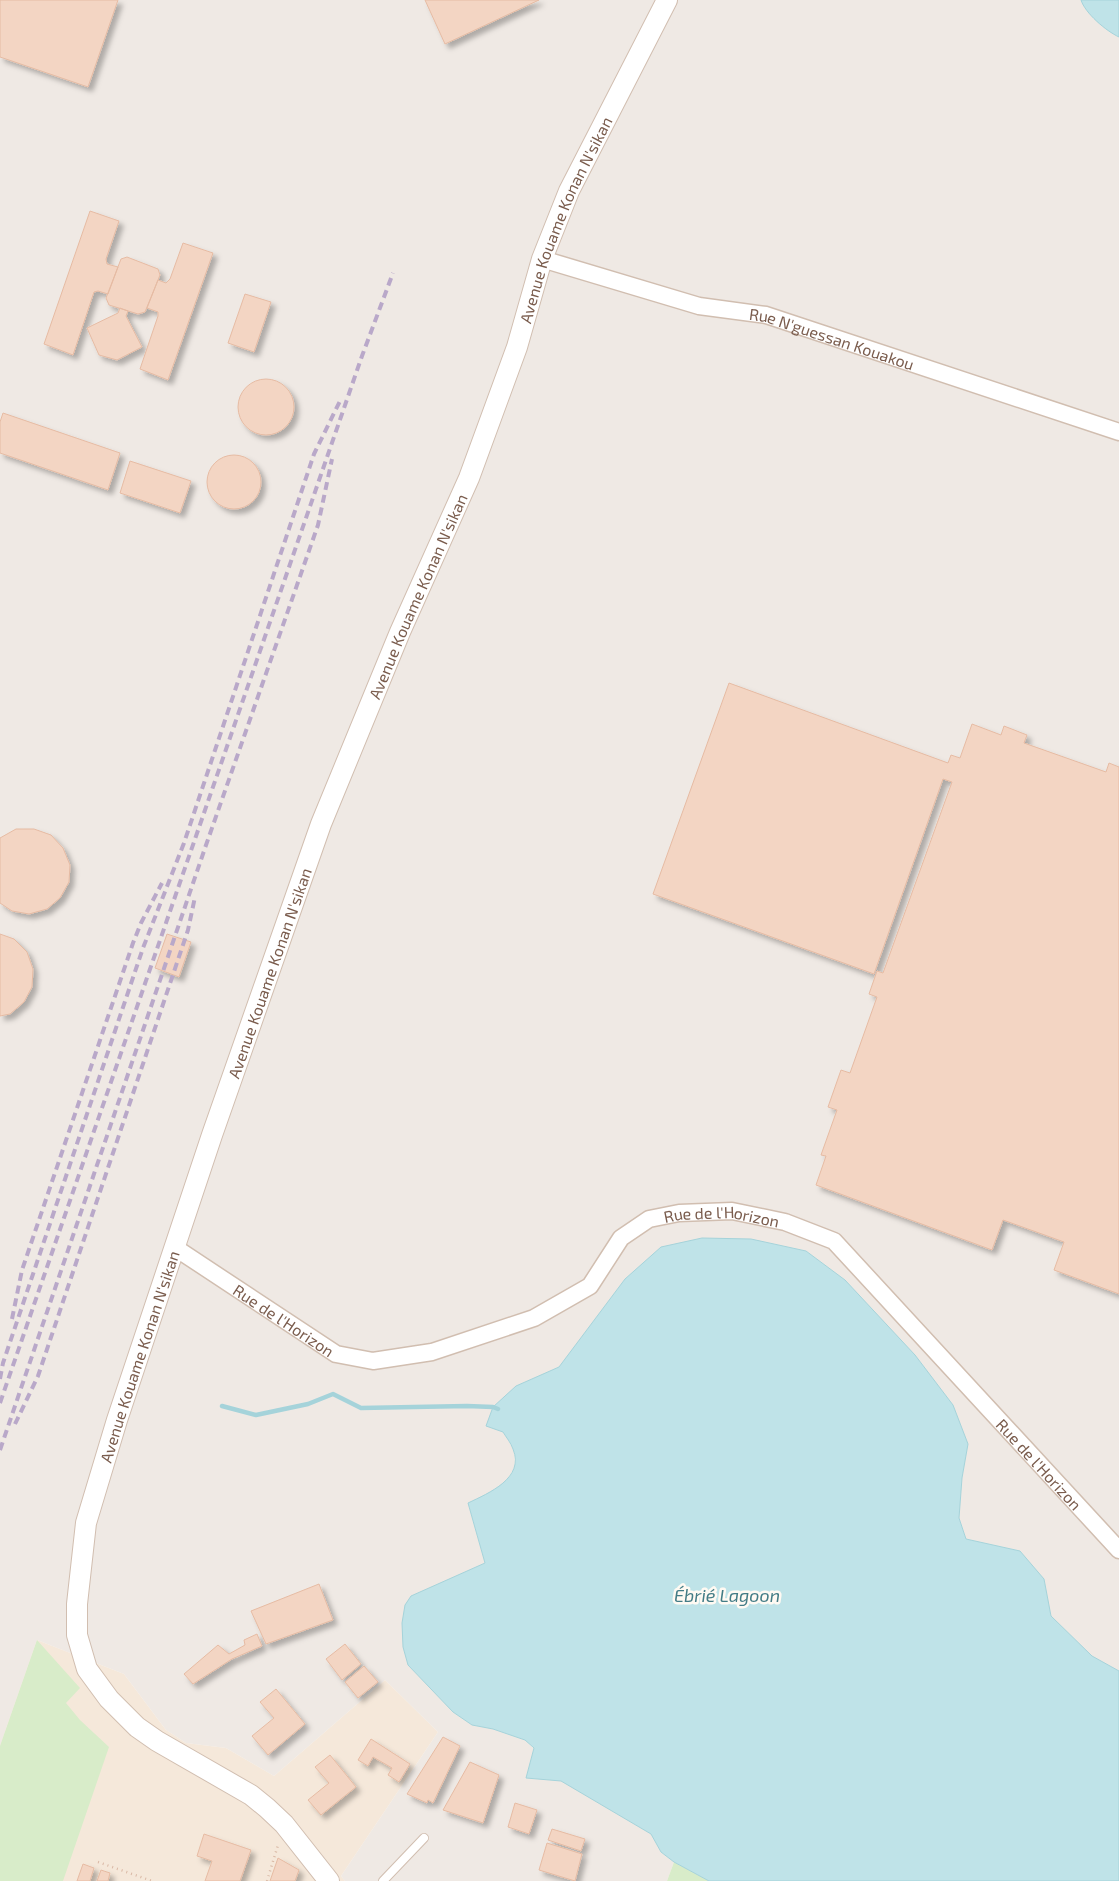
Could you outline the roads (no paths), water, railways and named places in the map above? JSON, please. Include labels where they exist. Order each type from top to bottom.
[{"type":"street","name":"Avenue Kouame Konan N'sikan","points":[[328,1881],[284,1824],[251,1795],[156,1741],[136,1727],[109,1699],[87,1669],[77,1635],[77,1604],[86,1523],[117,1420],[174,1248],[321,824],[400,632],[469,478],[517,347],[542,259],[569,190],[667,0]]},
{"type":"street","name":"Rue N'guessan Kouakou","points":[[542,259],[699,306],[766,316],[1119,432]]},
{"type":"street","name":"Rue de l'Horizon","points":[[174,1248],[336,1354],[373,1361],[432,1352],[534,1318],[590,1286],[621,1238],[649,1219],[679,1213],[732,1211],[784,1222],[834,1241],[1119,1550]]},
{"type":"lane","points":[[383,1881],[424,1838]]},
{"type":"water","points":[[1081,0],[1119,0],[1119,37],[1108,31],[1097,21]]},
{"type":"water","name":"Ébrié Lagoon","points":[[702,1238],[751,1239],[806,1251],[845,1280],[915,1355],[953,1405],[968,1444],[962,1478],[959,1518],[966,1539],[1020,1551],[1044,1579],[1051,1616],[1092,1656],[1119,1671],[1119,1881],[709,1881],[674,1862],[661,1852],[651,1834],[561,1781],[526,1778],[534,1748],[525,1740],[493,1729],[472,1725],[453,1712],[408,1665],[403,1647],[402,1623],[405,1605],[411,1596],[485,1563],[468,1503],[503,1483],[510,1476],[514,1468],[515,1459],[512,1447],[503,1432],[486,1426],[493,1407],[516,1386],[559,1367],[625,1279],[661,1247]]},
{"type":"waterway","points":[[222,1406],[256,1415],[308,1404],[333,1394],[361,1408],[467,1406],[493,1407],[498,1409]]},
{"type":"railway","points":[[0,1403],[362,356],[393,273]]},
{"type":"railway","points":[[0,1379],[3,1363],[143,948],[184,843],[314,454],[340,401]]},
{"type":"railway","points":[[0,1450],[205,848],[318,525],[332,459]]},
{"type":"railway","points":[[12,1319],[22,1270],[133,943],[141,923],[162,883]]},
{"type":"railway","points":[[15,1424],[38,1376],[188,930],[195,897]]}]
